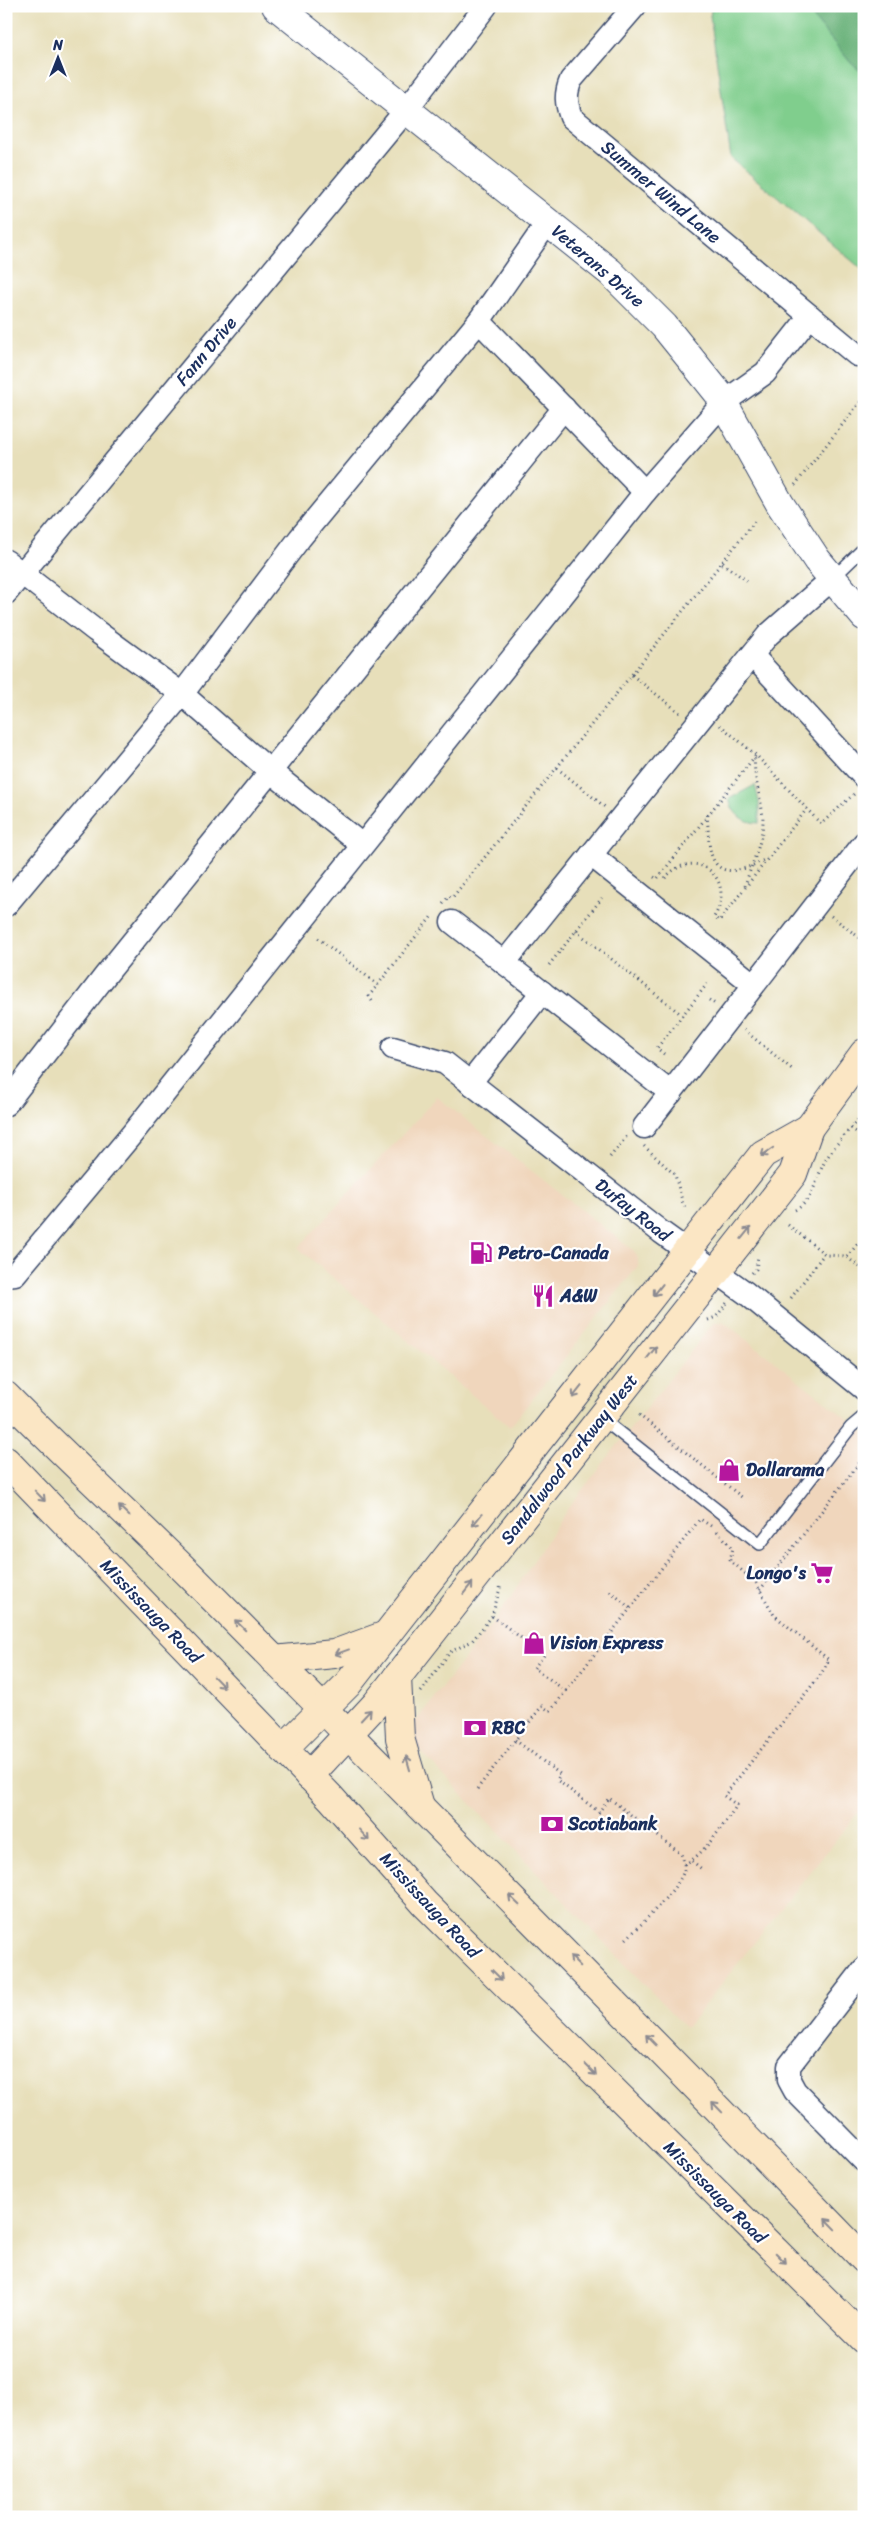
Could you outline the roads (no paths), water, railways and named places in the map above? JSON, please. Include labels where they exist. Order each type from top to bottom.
[{"type":"main road","name":"Sandalwood Parkway West","points":[[309,1776],[348,1735],[397,1677],[793,1174],[809,1128],[864,1053]]},
{"type":"main road","name":"Sandalwood Parkway West","points":[[283,1749],[347,1685],[763,1154],[809,1128]]},
{"type":"main road","points":[[6,1396],[274,1660],[421,1810],[602,1988],[864,2259]]},
{"type":"main road","name":"Mississauga Road","points":[[6,1461],[309,1776],[425,1904],[864,2339]]},
{"type":"main road","points":[[274,1660],[334,1654],[387,1634]]},
{"type":"main road","points":[[397,1677],[400,1738],[421,1810]]},
{"type":"street","name":"Veterans Drive","points":[[276,6],[610,272],[664,326],[724,402],[780,504],[832,579],[864,616]]},
{"type":"street","name":"Fann Drive","points":[[6,593],[14,567],[406,110],[486,6]]},
{"type":"street","name":"Summer Wind Lane","points":[[635,6],[571,80],[565,92],[566,104],[572,117],[857,355]]},
{"type":"street","points":[[6,905],[182,694],[300,538],[479,321],[548,222]]},
{"type":"street","points":[[6,1276],[15,1274],[120,1149],[645,492],[724,402],[765,373],[810,316]]},
{"type":"street","points":[[479,321],[645,492]]},
{"type":"street","points":[[6,1104],[105,976],[564,408]]},
{"type":"street","points":[[14,567],[96,631],[182,694],[270,771],[362,845]]},
{"type":"street","points":[[504,963],[768,635],[832,579]]},
{"type":"street","points":[[752,655],[862,783]]},
{"type":"street","points":[[639,1135],[753,984],[864,842]]},
{"type":"street","points":[[591,855],[753,984]]},
{"type":"street","points":[[452,922],[670,1093]]},
{"type":"street","points":[[470,1083],[542,992]]},
{"type":"street","name":"Dufay Road","points":[[393,1048],[445,1063],[688,1252],[769,1311],[864,1389]]},
{"type":"street","points":[[864,1969],[789,2066],[789,2080],[794,2091],[864,2161]]},
{"type":"lane","points":[[832,579],[864,548]]},
{"type":"lane","points":[[600,1418],[760,1544],[852,1427],[864,1416]]},
{"type":"place","name":"Petro-Canada","points":[[481,1253]]},
{"type":"place","name":"A&W","points":[[543,1296]]},
{"type":"place","name":"Dollarama","points":[[729,1470]]},
{"type":"place","name":"Longo's","points":[[822,1573]]},
{"type":"place","name":"Vision Express","points":[[534,1643]]},
{"type":"place","name":"RBC","points":[[475,1728]]},
{"type":"place","name":"Scotiabank","points":[[552,1824]]}]
